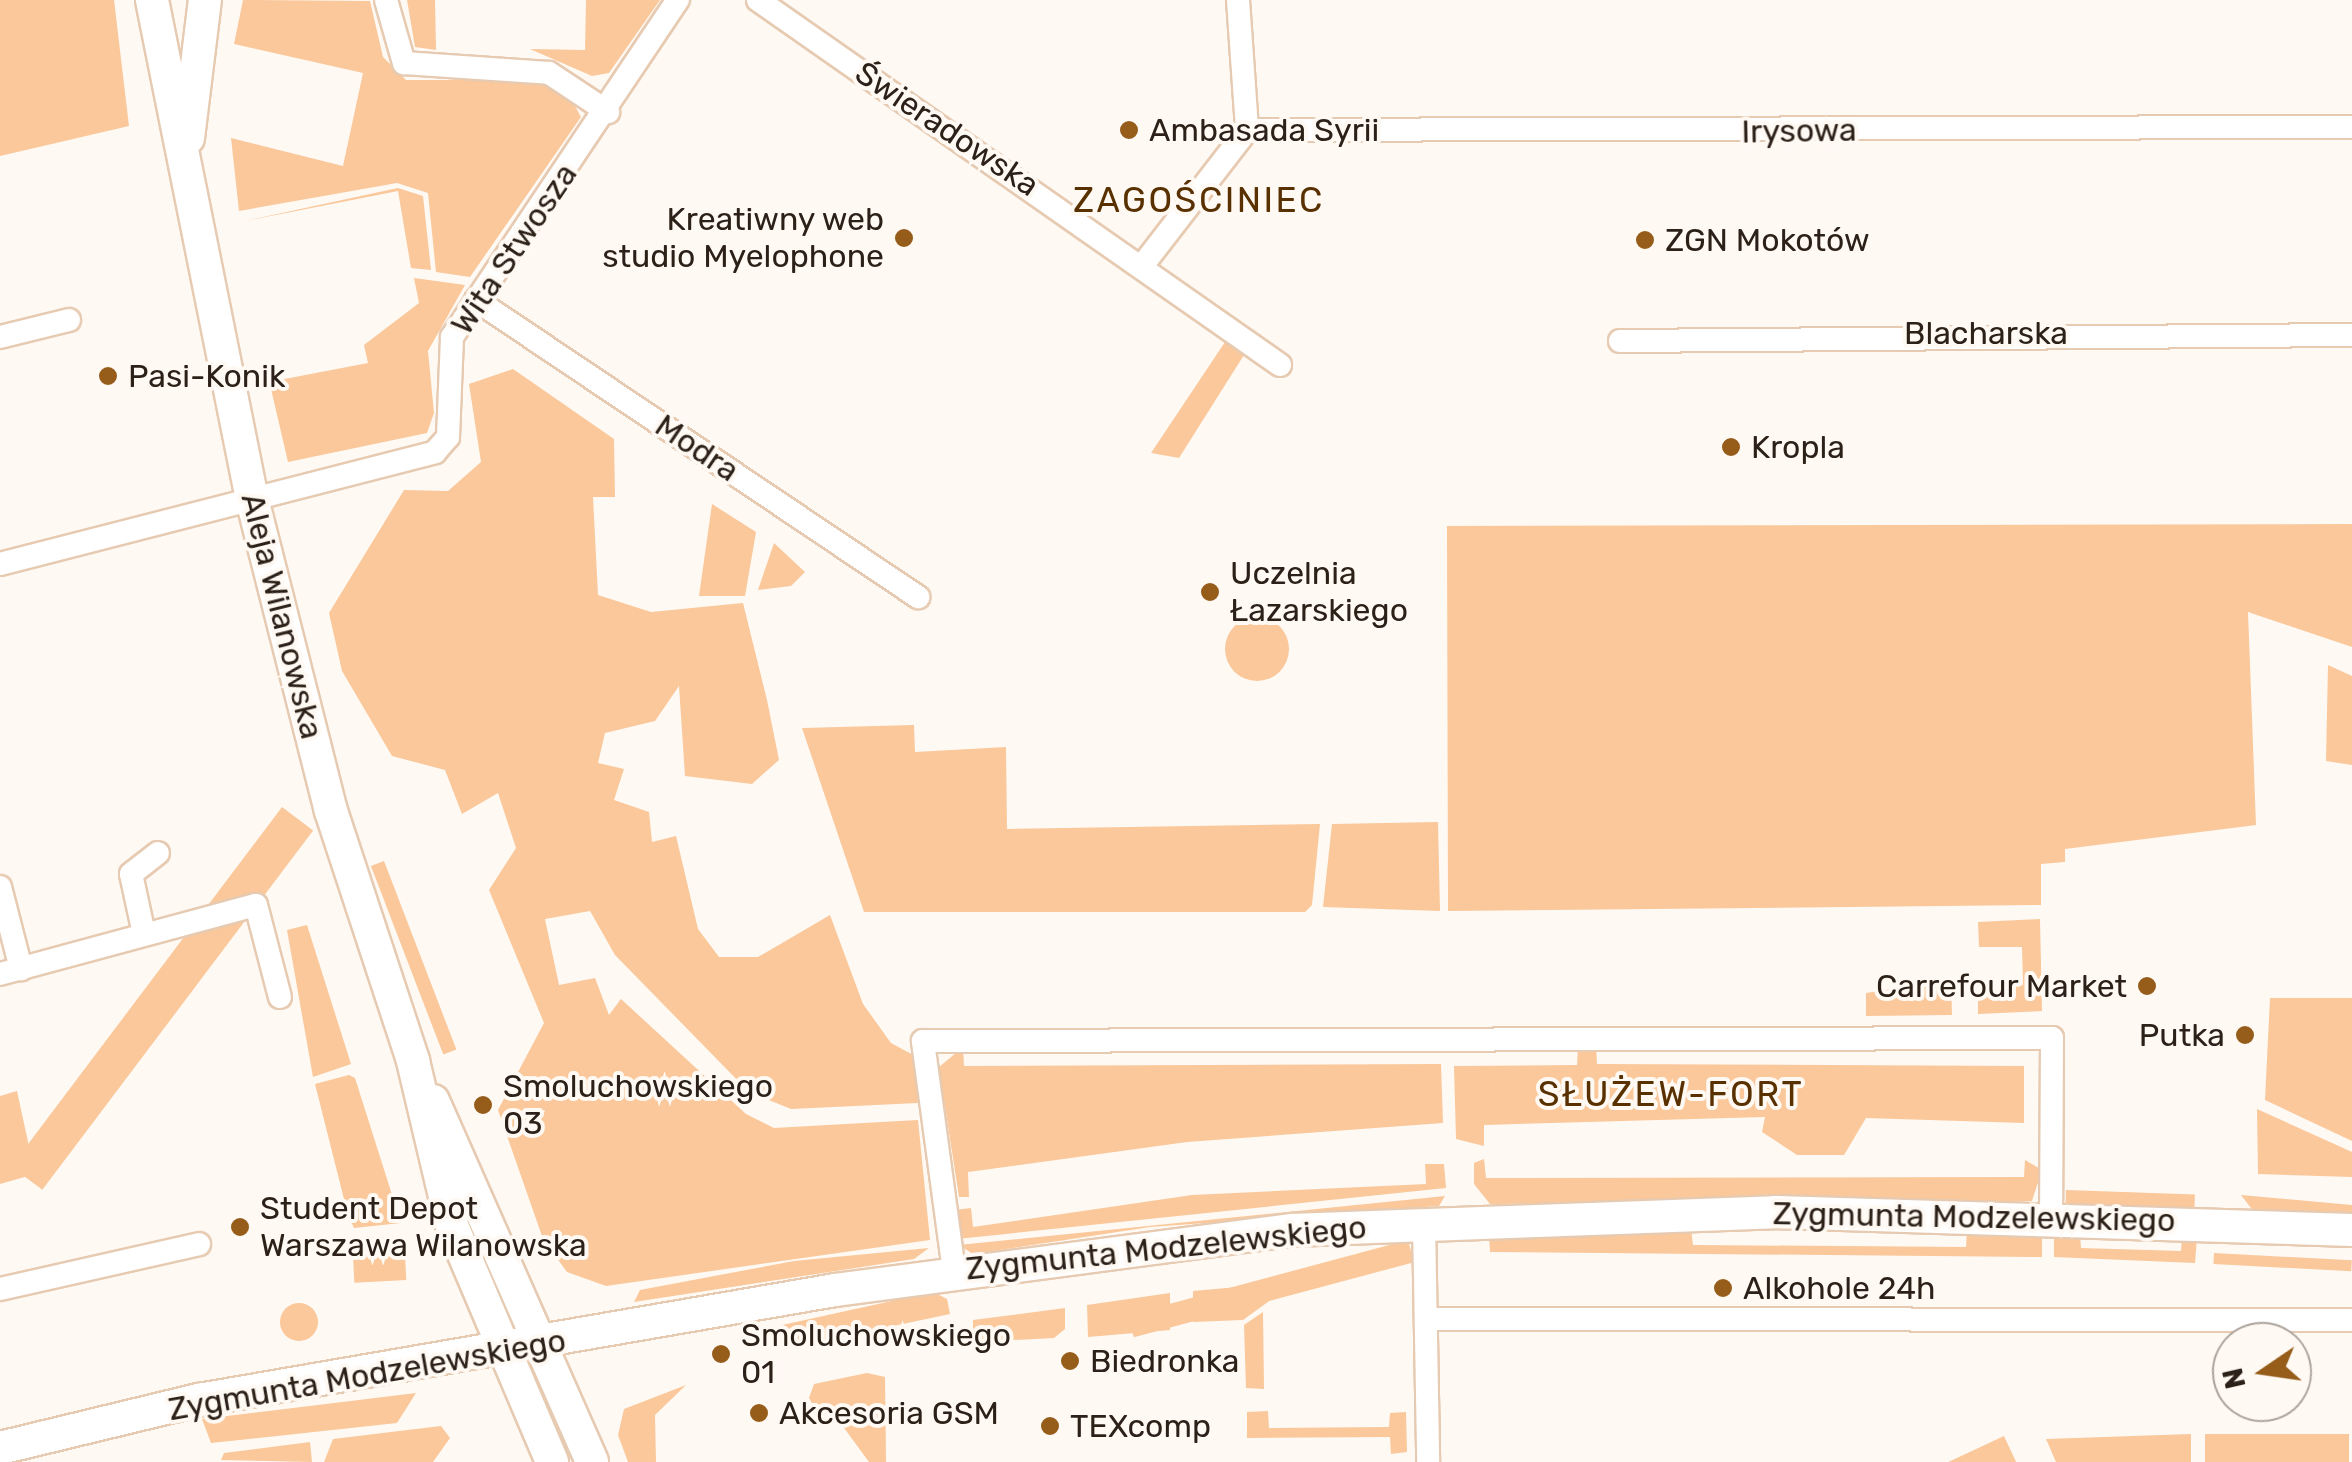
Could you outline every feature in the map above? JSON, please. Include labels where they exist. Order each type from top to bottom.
[{"type":"street","name":"Aleja Wilanowska","points":[[152,0],[252,499],[332,811],[413,1061],[452,1226],[502,1352],[552,1462]]},
{"type":"street","name":"Aleja Wilanowska","points":[[186,162],[206,0]]},
{"type":"street","points":[[386,0],[398,56],[423,69],[549,73],[608,112]]},
{"type":"street","name":"Wita Stwosza","points":[[0,564],[436,452],[448,437],[445,360],[476,300],[608,112],[678,0]]},
{"type":"street","name":"Świeradowska","points":[[758,0],[1145,262],[1280,365]]},
{"type":"street","points":[[1145,262],[1247,130],[1238,0]]},
{"type":"street","name":"Irysowa","points":[[1247,130],[2352,127]]},
{"type":"street","name":"Modra","points":[[476,300],[918,597]]},
{"type":"street","points":[[0,336],[69,320]]},
{"type":"street","name":"Blacharska","points":[[1620,342],[2352,335]]},
{"type":"street","points":[[144,934],[131,874],[158,853]]},
{"type":"street","points":[[0,887],[10,972],[256,906],[280,998]]},
{"type":"street","points":[[954,1271],[923,1041],[2052,1038],[2051,1218]]},
{"type":"street","name":"Aleja Wilanowska","points":[[413,1061],[592,1462]]},
{"type":"street","name":"Zygmunta Modzelewskiego","points":[[0,1448],[217,1397],[540,1346],[954,1271],[1424,1221],[2051,1218],[2351,1230]]},
{"type":"street","points":[[1424,1221],[1428,1462]]},
{"type":"street","points":[[0,1289],[199,1244]]},
{"type":"street","points":[[1426,1319],[2352,1320]]},
{"type":"shaded area","points":[[0,0],[114,0],[129,126],[0,156]]},
{"type":"shaded area","points":[[243,0],[370,1],[383,57],[406,80],[532,80],[570,97],[581,117],[470,277],[436,272],[428,193],[397,183],[239,211],[231,138],[343,166],[363,73],[234,44]]},
{"type":"shaded area","points":[[407,0],[435,0],[436,50],[415,47]]},
{"type":"shaded area","points":[[586,0],[660,0],[609,73],[592,76],[530,49],[585,50]]},
{"type":"shaded area","points":[[398,188],[423,196],[431,270],[411,268],[398,191],[240,222]]},
{"type":"shaded area","points":[[414,278],[465,285],[428,351],[434,413],[427,433],[288,462],[265,363],[274,381],[368,363],[364,345],[419,303]]},
{"type":"shaded area","points":[[1225,342],[1244,355],[1179,458],[1151,453]]},
{"type":"shaded area","points":[[513,369],[614,439],[615,497],[593,497],[598,595],[651,612],[743,603],[767,700],[779,760],[752,784],[685,776],[679,686],[655,721],[605,733],[598,763],[624,769],[614,800],[649,812],[652,842],[676,836],[698,929],[719,957],[758,957],[830,915],[863,1004],[891,1043],[915,1056],[918,1103],[791,1109],[749,1092],[615,955],[590,911],[545,919],[559,985],[595,978],[609,1015],[621,999],[746,1114],[774,1128],[918,1120],[930,1240],[606,1286],[567,1272],[543,1239],[498,1110],[544,1023],[489,890],[516,848],[498,793],[462,814],[445,770],[392,756],[342,671],[329,613],[404,490],[448,491],[481,462],[469,384]]},
{"type":"shaded area","points":[[712,504],[756,532],[745,596],[699,596]]},
{"type":"shaded area","points":[[2352,524],[2352,647],[2248,612],[2256,825],[2065,849],[2065,862],[2041,864],[2041,905],[1448,911],[1447,526]]},
{"type":"shaded area","points":[[774,543],[805,572],[791,586],[758,590]]},
{"type":"shaded area","points":[[1257,617],[1280,626],[1289,649],[1280,672],[1257,681],[1234,672],[1225,649],[1234,626]]},
{"type":"shaded area","points":[[2328,665],[2352,676],[2352,765],[2326,761]]},
{"type":"shaded area","points":[[914,725],[915,752],[1006,747],[1007,829],[1320,824],[1312,905],[1305,912],[864,912],[802,728]]},
{"type":"shaded area","points":[[282,807],[313,830],[42,1190],[11,1166]]},
{"type":"shaded area","points":[[1438,822],[1440,911],[1323,907],[1332,824]]},
{"type":"shaded area","points":[[384,861],[456,1050],[443,1055],[371,866]]},
{"type":"shaded area","points":[[2040,919],[2042,1011],[1978,1014],[1978,994],[2023,985],[2022,947],[1979,947],[1978,922]]},
{"type":"shaded area","points":[[307,925],[351,1064],[313,1077],[287,930]]},
{"type":"shaded area","points":[[1951,980],[1952,1015],[1866,1016],[1866,993]]},
{"type":"shaded area","points":[[2270,998],[2352,998],[2352,1141],[2265,1100]]},
{"type":"shaded area","points":[[1596,1046],[1597,1064],[2024,1066],[2024,1123],[1866,1118],[1844,1155],[1797,1155],[1762,1132],[1765,1117],[1484,1125],[1484,1146],[1456,1139],[1454,1066],[1577,1065],[1578,1047]]},
{"type":"shaded area","points":[[963,1047],[964,1066],[1441,1064],[1443,1123],[1187,1142],[968,1172],[969,1197],[959,1197],[939,1067]]},
{"type":"shaded area","points":[[349,1075],[355,1078],[401,1223],[354,1228],[348,1215],[315,1084]]},
{"type":"shaded area","points":[[17,1091],[35,1174],[0,1184],[0,1096]]},
{"type":"shaded area","points":[[2257,1109],[2352,1152],[2352,1177],[2258,1174]]},
{"type":"shaded area","points":[[1484,1159],[1486,1178],[2024,1177],[2025,1160],[2042,1170],[2032,1201],[1490,1204],[1474,1184],[1474,1163]]},
{"type":"shaded area","points":[[1425,1164],[1444,1164],[1446,1188],[957,1239],[954,1210],[971,1208],[973,1227],[1192,1195],[1426,1184]]},
{"type":"shaded area","points":[[2066,1190],[2195,1195],[2194,1211],[2065,1207]]},
{"type":"shaded area","points":[[2241,1195],[2352,1205],[2352,1214],[2254,1212]]},
{"type":"shaded area","points":[[1445,1196],[1439,1206],[1150,1227],[973,1254],[959,1245]]},
{"type":"shaded area","points":[[1691,1229],[1693,1245],[1966,1247],[1967,1231],[2042,1232],[2042,1257],[1490,1252],[1489,1235]]},
{"type":"shaded area","points":[[2054,1233],[2080,1234],[2081,1248],[2181,1251],[2182,1236],[2197,1237],[2195,1263],[2054,1257]]},
{"type":"shaded area","points":[[404,1236],[406,1280],[354,1283],[352,1239]]},
{"type":"shaded area","points":[[1408,1240],[1414,1262],[1134,1337],[1128,1315]]},
{"type":"shaded area","points":[[929,1248],[914,1259],[634,1302],[640,1290],[794,1261]]},
{"type":"shaded area","points":[[2214,1253],[2352,1260],[2351,1271],[2213,1264]]},
{"type":"shaded area","points":[[1271,1284],[1272,1299],[1243,1320],[1193,1322],[1193,1291]]},
{"type":"shaded area","points":[[933,1292],[947,1299],[950,1314],[794,1347],[773,1327]]},
{"type":"shaded area","points":[[1170,1293],[1170,1330],[1088,1337],[1087,1305]]},
{"type":"shaded area","points":[[299,1303],[313,1308],[318,1322],[313,1336],[299,1341],[285,1336],[280,1322],[285,1308]]},
{"type":"shaded area","points":[[1065,1308],[1065,1329],[1054,1338],[973,1342],[973,1320]]},
{"type":"shaded area","points":[[1263,1312],[1264,1389],[1246,1388],[1244,1325]]},
{"type":"shaded area","points":[[867,1373],[885,1377],[886,1462],[869,1462],[828,1406],[817,1412],[809,1398],[814,1384]]},
{"type":"shaded area","points":[[686,1385],[655,1415],[656,1462],[628,1462],[618,1435],[624,1409]]},
{"type":"shaded area","points":[[416,1393],[397,1423],[211,1443],[202,1419]]},
{"type":"shaded area","points":[[1268,1411],[1269,1428],[1389,1427],[1390,1413],[1406,1412],[1407,1452],[1391,1454],[1390,1437],[1247,1438],[1247,1412]]},
{"type":"shaded area","points":[[441,1426],[450,1438],[433,1462],[324,1462],[333,1439]]},
{"type":"shaded area","points":[[2191,1434],[2191,1462],[2056,1462],[2046,1439]]},
{"type":"shaded area","points":[[2205,1434],[2349,1434],[2349,1462],[2205,1462]]},
{"type":"shaded area","points":[[2004,1436],[2016,1462],[1948,1462]]},
{"type":"shaded area","points":[[310,1442],[312,1462],[221,1460],[224,1453]]},
{"type":"place","name":"Ambasada Syrii","points":[[1129,130]]},
{"type":"place","name":"Kreatiwny web studio Myelophone","points":[[904,238]]},
{"type":"place","name":"ZGN Mokotów","points":[[1645,240]]},
{"type":"place","name":"Pasi-Konik","points":[[108,376]]},
{"type":"place","name":"Kropla","points":[[1731,447]]},
{"type":"place","name":"Uczelnia Łazarskiego","points":[[1210,592]]},
{"type":"place","name":"Carrefour Market","points":[[2147,986]]},
{"type":"place","name":"Putka","points":[[2245,1035]]},
{"type":"place","name":"Smoluchowskiego 03","points":[[483,1105]]},
{"type":"place","name":"Student Depot Warszawa Wilanowska","points":[[240,1227]]},
{"type":"place","name":"Alkohole 24h","points":[[1723,1288]]},
{"type":"place","name":"Smoluchowskiego 01","points":[[721,1354]]},
{"type":"place","name":"Biedronka","points":[[1070,1361]]},
{"type":"place","name":"Akcesoria GSM","points":[[759,1413]]},
{"type":"place","name":"TEXcomp","points":[[1050,1426]]},
{"type":"district","name":"ZAGOŚCINIEC","points":[[1199,200]]},
{"type":"district","name":"SŁUŻEW-FORT","points":[[1671,1094]]}]
